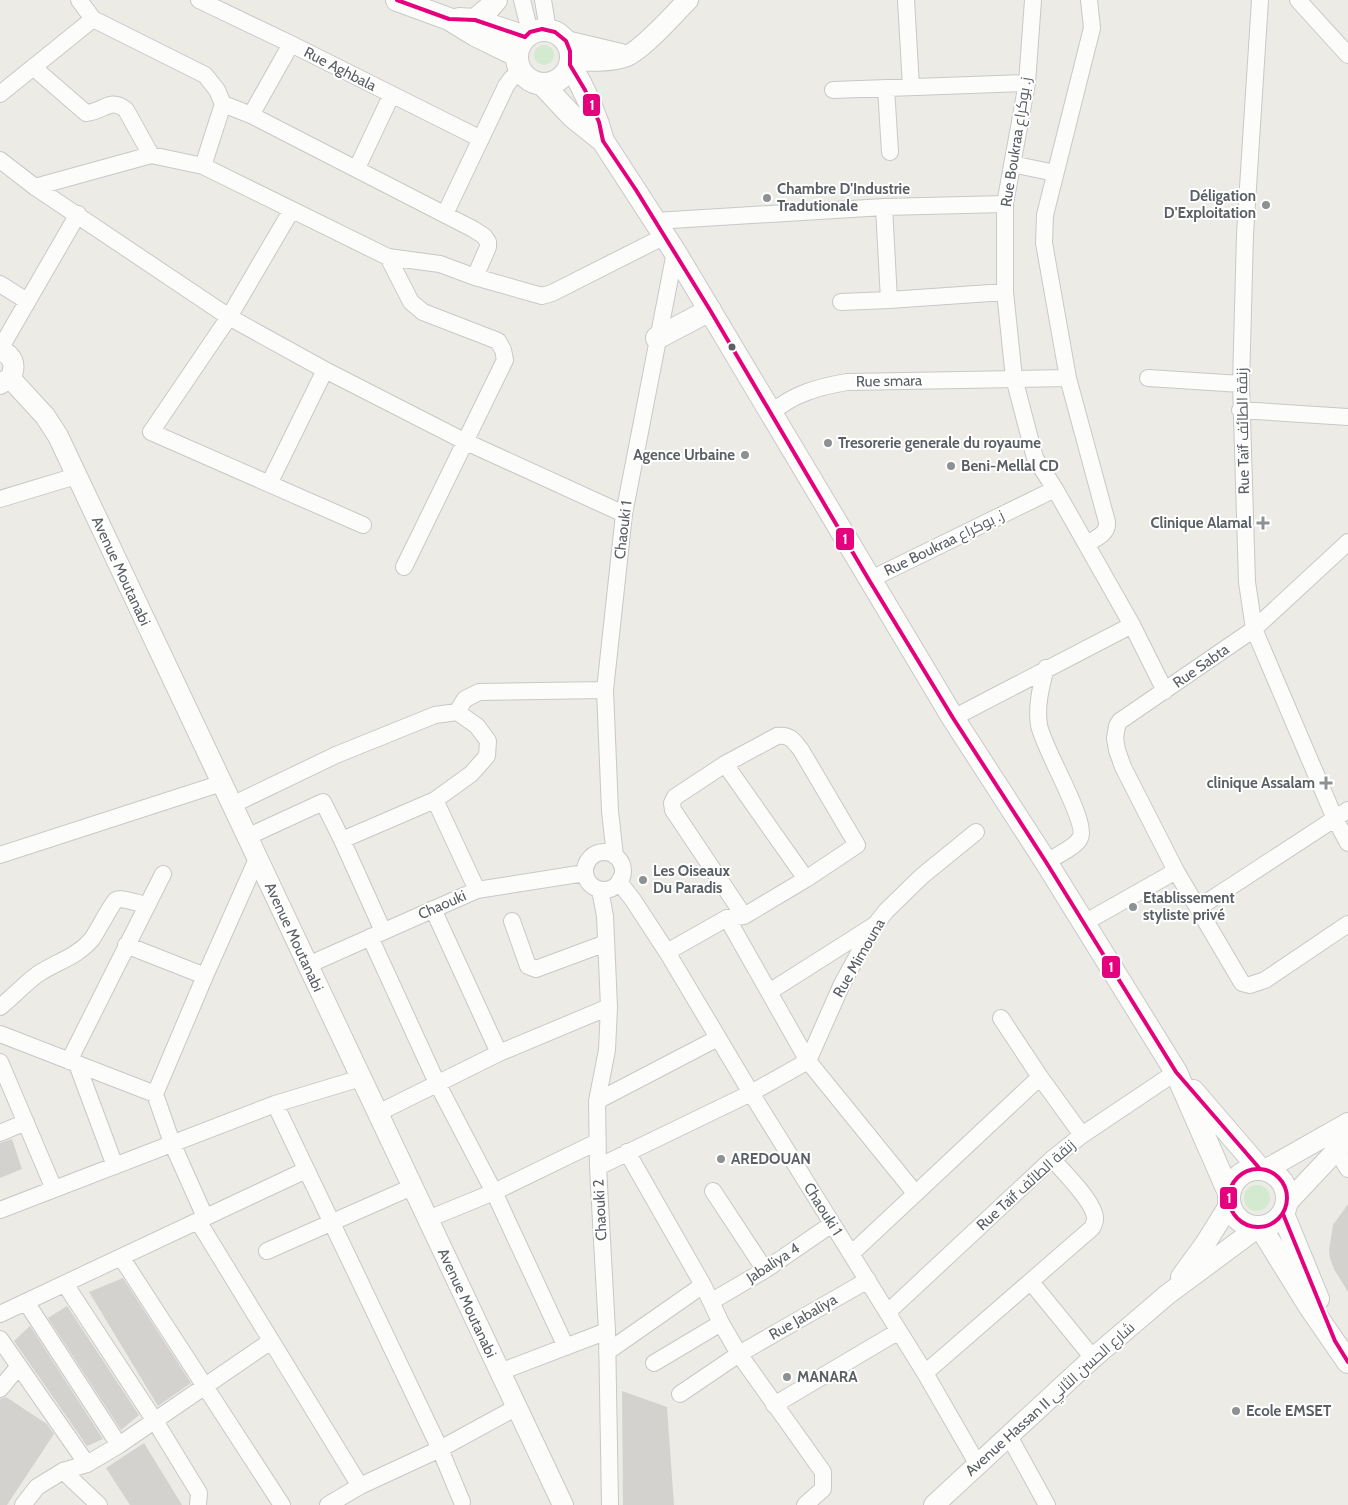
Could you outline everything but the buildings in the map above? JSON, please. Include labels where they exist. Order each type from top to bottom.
[{"type":"main road","points":[[397,0],[449,19],[475,35],[543,49],[564,76],[558,80],[542,84],[526,78],[543,49]]},
{"type":"main road","points":[[475,20],[496,0]]},
{"type":"main road","points":[[449,19],[475,20],[543,49],[585,90],[599,122],[603,142]]},
{"type":"main road","points":[[542,84],[573,117],[603,142],[665,236],[953,718],[1046,862],[1176,1072],[1236,1218],[1249,1226],[1259,1228],[1277,1221],[1285,1209],[1287,1194],[1285,1186],[1273,1173],[1262,1169],[1176,1072]]},
{"type":"main road","points":[[657,338],[710,310]]},
{"type":"main road","points":[[1229,1198],[1237,1178],[1244,1172],[1262,1169]]},
{"type":"main road","points":[[1285,1209],[1335,1341]]},
{"type":"main road","points":[[1259,1228],[1348,1362]]},
{"type":"street","points":[[78,0],[92,19],[205,75],[217,90],[223,104],[202,166]]},
{"type":"street","name":"Rue Aghbala","points":[[199,0],[480,139]]},
{"type":"street","points":[[522,0],[543,49]]},
{"type":"street","points":[[445,214],[506,86],[543,49],[542,0]]},
{"type":"street","points":[[543,49],[595,61],[628,56],[688,0]]},
{"type":"street","points":[[906,0],[912,87]]},
{"type":"street","name":"Rue Boukraa ز. بوكراع","points":[[869,580],[1055,489],[1035,458],[1014,378],[1005,292],[1005,204],[1027,83],[1032,0]]},
{"type":"street","points":[[1087,544],[1108,528],[1068,378],[1044,243],[1045,214],[1092,28],[1089,0]]},
{"type":"street","name":"Rue Taïf زنقة الطائف","points":[[1260,0],[1245,234],[1240,410],[1247,582],[1254,628],[1341,815],[1348,843]]},
{"type":"street","points":[[1298,0],[1348,55]]},
{"type":"street","points":[[0,94],[92,19]]},
{"type":"street","points":[[251,115],[291,44]]},
{"type":"street","points":[[33,67],[86,113],[114,104],[120,105],[126,110],[151,155]]},
{"type":"street","points":[[833,90],[1027,83]]},
{"type":"street","points":[[886,88],[890,152]]},
{"type":"street","points":[[357,168],[392,96]]},
{"type":"street","points":[[223,104],[251,115],[357,168],[484,236],[488,242],[476,277]]},
{"type":"street","points":[[35,186],[151,155],[202,166],[388,258],[440,264],[476,277],[542,296],[552,293],[665,236],[884,208],[1005,204]]},
{"type":"street","points":[[0,160],[35,186],[229,317],[325,370],[464,441],[624,514]]},
{"type":"street","points":[[1012,164],[1055,173]]},
{"type":"street","points":[[884,208],[889,300]]},
{"type":"street","points":[[291,210],[229,317],[151,432],[363,525]]},
{"type":"street","points":[[5,381],[14,367],[10,356],[0,350],[78,214]]},
{"type":"street","name":"Chaouki 1","points":[[615,856],[610,811],[605,690],[624,514],[657,338],[665,236]]},
{"type":"street","points":[[388,258],[411,302],[423,312],[498,341],[503,350],[505,360],[404,567]]},
{"type":"street","points":[[0,284],[27,301]]},
{"type":"street","points":[[841,302],[1005,292]]},
{"type":"street","points":[[268,484],[325,370]]},
{"type":"street","name":"Rue smara","points":[[771,413],[794,397],[825,386],[847,382],[1068,378]]},
{"type":"street","points":[[1148,378],[1241,384]]},
{"type":"street","name":"Avenue Moutanabi","points":[[5,381],[45,416],[58,436],[500,1372],[559,1504]]},
{"type":"street","points":[[1240,410],[1348,417]]},
{"type":"street","points":[[0,499],[76,476]]},
{"type":"street","points":[[1055,489],[1132,625],[1165,692]]},
{"type":"street","name":"Rue Sabta","points":[[1348,542],[1254,628],[1165,692],[1125,718],[1117,726],[1115,732],[1117,750],[1143,808],[1176,871],[1242,983],[1247,985],[1265,980],[1348,924]]},
{"type":"street","points":[[953,718],[1132,625]]},
{"type":"street","points":[[1046,668],[1040,691],[1039,724],[1045,746],[1079,819],[1081,834],[1077,842],[1046,862]]},
{"type":"street","points":[[457,712],[465,700],[479,692],[605,690]]},
{"type":"street","points":[[232,805],[344,751],[435,714],[457,712],[477,726],[488,741],[487,756],[471,774],[435,800],[342,840]]},
{"type":"street","points":[[667,952],[727,918],[744,916],[857,845],[801,750],[789,736],[777,736],[725,764],[675,797],[672,803],[673,810],[744,916]]},
{"type":"street","points":[[725,764],[806,878]]},
{"type":"street","points":[[0,855],[222,783]]},
{"type":"street","points":[[435,800],[477,890]]},
{"type":"street","points":[[247,837],[323,802],[342,840],[376,934],[438,1083],[494,1192],[566,1347]]},
{"type":"street","name":"Chaouki 1","points":[[599,853],[610,811]]},
{"type":"street","points":[[1198,908],[1341,815]]},
{"type":"street","name":"Rue Mimouna","points":[[808,1061],[842,984],[877,923],[886,911],[922,876],[976,832]]},
{"type":"street","points":[[599,853],[615,856],[622,866],[612,885],[595,888],[588,882],[585,872],[588,860],[599,853]]},
{"type":"street","points":[[258,859],[205,976],[155,1094],[202,1219],[271,1341],[360,1486]]},
{"type":"street","points":[[1084,923],[1176,871]]},
{"type":"street","name":"Chaouki","points":[[308,965],[477,890],[585,872]]},
{"type":"street","points":[[114,1166],[73,1062],[126,945],[163,874]]},
{"type":"street","name":"Chaouki 1","points":[[612,885],[619,882],[667,952],[751,1094],[926,1373],[978,1465]]},
{"type":"street","name":"Chaouki 2","points":[[610,1505],[607,1331],[596,1101],[607,1050],[609,1007],[605,916],[612,885]]},
{"type":"street","points":[[0,1007],[10,1000],[24,984],[39,973],[77,953],[91,940],[116,900],[121,899],[146,906]]},
{"type":"street","points":[[433,909],[499,1053]]},
{"type":"street","points":[[727,918],[808,1061],[915,1193]]},
{"type":"street","points":[[512,921],[528,966],[536,969],[606,943]]},
{"type":"street","points":[[770,992],[877,923]]},
{"type":"street","points":[[126,945],[205,976]]},
{"type":"street","points":[[378,1113],[499,1053],[609,1007]]},
{"type":"street","points":[[1001,1018],[1040,1077],[1082,1135]]},
{"type":"street","points":[[0,1034],[155,1094]]},
{"type":"street","points":[[596,1101],[718,1038]]},
{"type":"street","points":[[598,1167],[751,1094],[808,1061]]},
{"type":"street","points":[[1,1066],[54,1189]]},
{"type":"street","name":"Rue Taïf زنقة الطائف","points":[[888,1312],[1052,1159],[1082,1135],[1176,1072]]},
{"type":"street","points":[[851,1254],[1040,1077]]},
{"type":"street","points":[[0,1210],[275,1104],[361,1078]]},
{"type":"street","points":[[275,1104],[440,1449],[462,1502]]},
{"type":"street","points":[[0,1133],[26,1122]]},
{"type":"street","points":[[1262,1169],[1348,1123]]},
{"type":"street","points":[[428,1219],[494,1192],[598,1142]]},
{"type":"street","points":[[1343,1144],[1348,1169]]},
{"type":"street","points":[[1285,1209],[1343,1144]]},
{"type":"street","points":[[627,1152],[712,1301],[721,1323],[739,1354],[823,1472],[823,1489],[816,1502]]},
{"type":"street","points":[[926,1373],[1071,1247],[1095,1223],[1095,1214],[1088,1202],[1052,1159]]},
{"type":"street","points":[[0,1314],[306,1170]]},
{"type":"street","points":[[267,1251],[412,1187]]},
{"type":"street","points":[[713,1191],[765,1270]]},
{"type":"street","name":"Avenue Hassan II شارع الحسن الثاني","points":[[1168,1294],[1205,1244],[1229,1198]]},
{"type":"street","name":"Jabaliya 4","points":[[712,1301],[765,1270],[832,1224]]},
{"type":"street","name":"Avenue Hassan II شارع الحسن الثاني","points":[[934,1505],[1093,1358],[1168,1294],[1259,1228]]},
{"type":"street","points":[[121,1257],[282,1505]]},
{"type":"street","name":"Rue Jabaliya","points":[[680,1394],[739,1354],[868,1280]]},
{"type":"street","points":[[1031,1282],[1093,1358]]},
{"type":"street","points":[[65,1284],[155,1421],[199,1494],[198,1505]]},
{"type":"street","points":[[607,1352],[703,1285]]},
{"type":"street","points":[[26,1302],[119,1445]]},
{"type":"street","points":[[654,1363],[721,1323]]},
{"type":"street","points":[[500,1372],[607,1331]]},
{"type":"street","points":[[774,1405],[899,1331]]},
{"type":"street","points":[[0,1339],[87,1464]]},
{"type":"street","points":[[23,1505],[37,1487],[63,1472],[87,1464],[119,1445],[271,1341]]},
{"type":"street","points":[[0,1388],[18,1366]]},
{"type":"street","points":[[328,1505],[360,1486],[440,1449],[516,1407]]},
{"type":"street","points":[[1009,1436],[1046,1505]]},
{"type":"street","points":[[63,1472],[99,1505]]},
{"type":"green space","points":[[544,45],[551,48],[554,55],[551,62],[544,65],[537,62],[534,55],[537,48]]},
{"type":"green space","points":[[1257,1185],[1266,1189],[1270,1198],[1266,1207],[1257,1211],[1248,1207],[1244,1198],[1248,1189]]},
{"type":"transit line","name":"1","points":[[397,0],[449,19],[475,20],[525,37],[530,32],[542,29],[555,32],[566,41],[570,51],[570,65],[585,90],[599,122],[603,141],[636,190],[710,310],[869,580],[953,718],[1046,862],[1176,1072],[1260,1169]]},
{"type":"transit line","name":"1","points":[[1252,1169],[1264,1169],[1279,1177],[1287,1192],[1287,1198],[1287,1204],[1279,1219],[1264,1227],[1252,1227],[1237,1219],[1229,1204],[1229,1192],[1237,1177],[1252,1169]]},
{"type":"transit line","name":"1","points":[[1283,1214],[1335,1341],[1348,1362]]},
{"type":"place","name":"Chambre D'Industrie Tradutionale","points":[[767,198]]},
{"type":"place","name":"Déligation D'Exploitation","points":[[1266,205]]},
{"type":"place","name":"Tresorerie generale du royaume","points":[[828,443]]},
{"type":"place","name":"Agence Urbaine","points":[[745,455]]},
{"type":"place","name":"Beni-Mellal CD","points":[[951,466]]},
{"type":"place","name":"Clinique Alamal","points":[[1263,523]]},
{"type":"place","name":"clinique Assalam","points":[[1326,783]]},
{"type":"place","name":"Les Oiseaux Du Paradis","points":[[643,880]]},
{"type":"place","name":"Etablissement styliste privé","points":[[1133,907]]},
{"type":"place","name":"AREDOUAN","points":[[721,1159]]},
{"type":"place","name":"MANARA","points":[[787,1377]]},
{"type":"place","name":"Ecole EMSET","points":[[1236,1411]]}]
